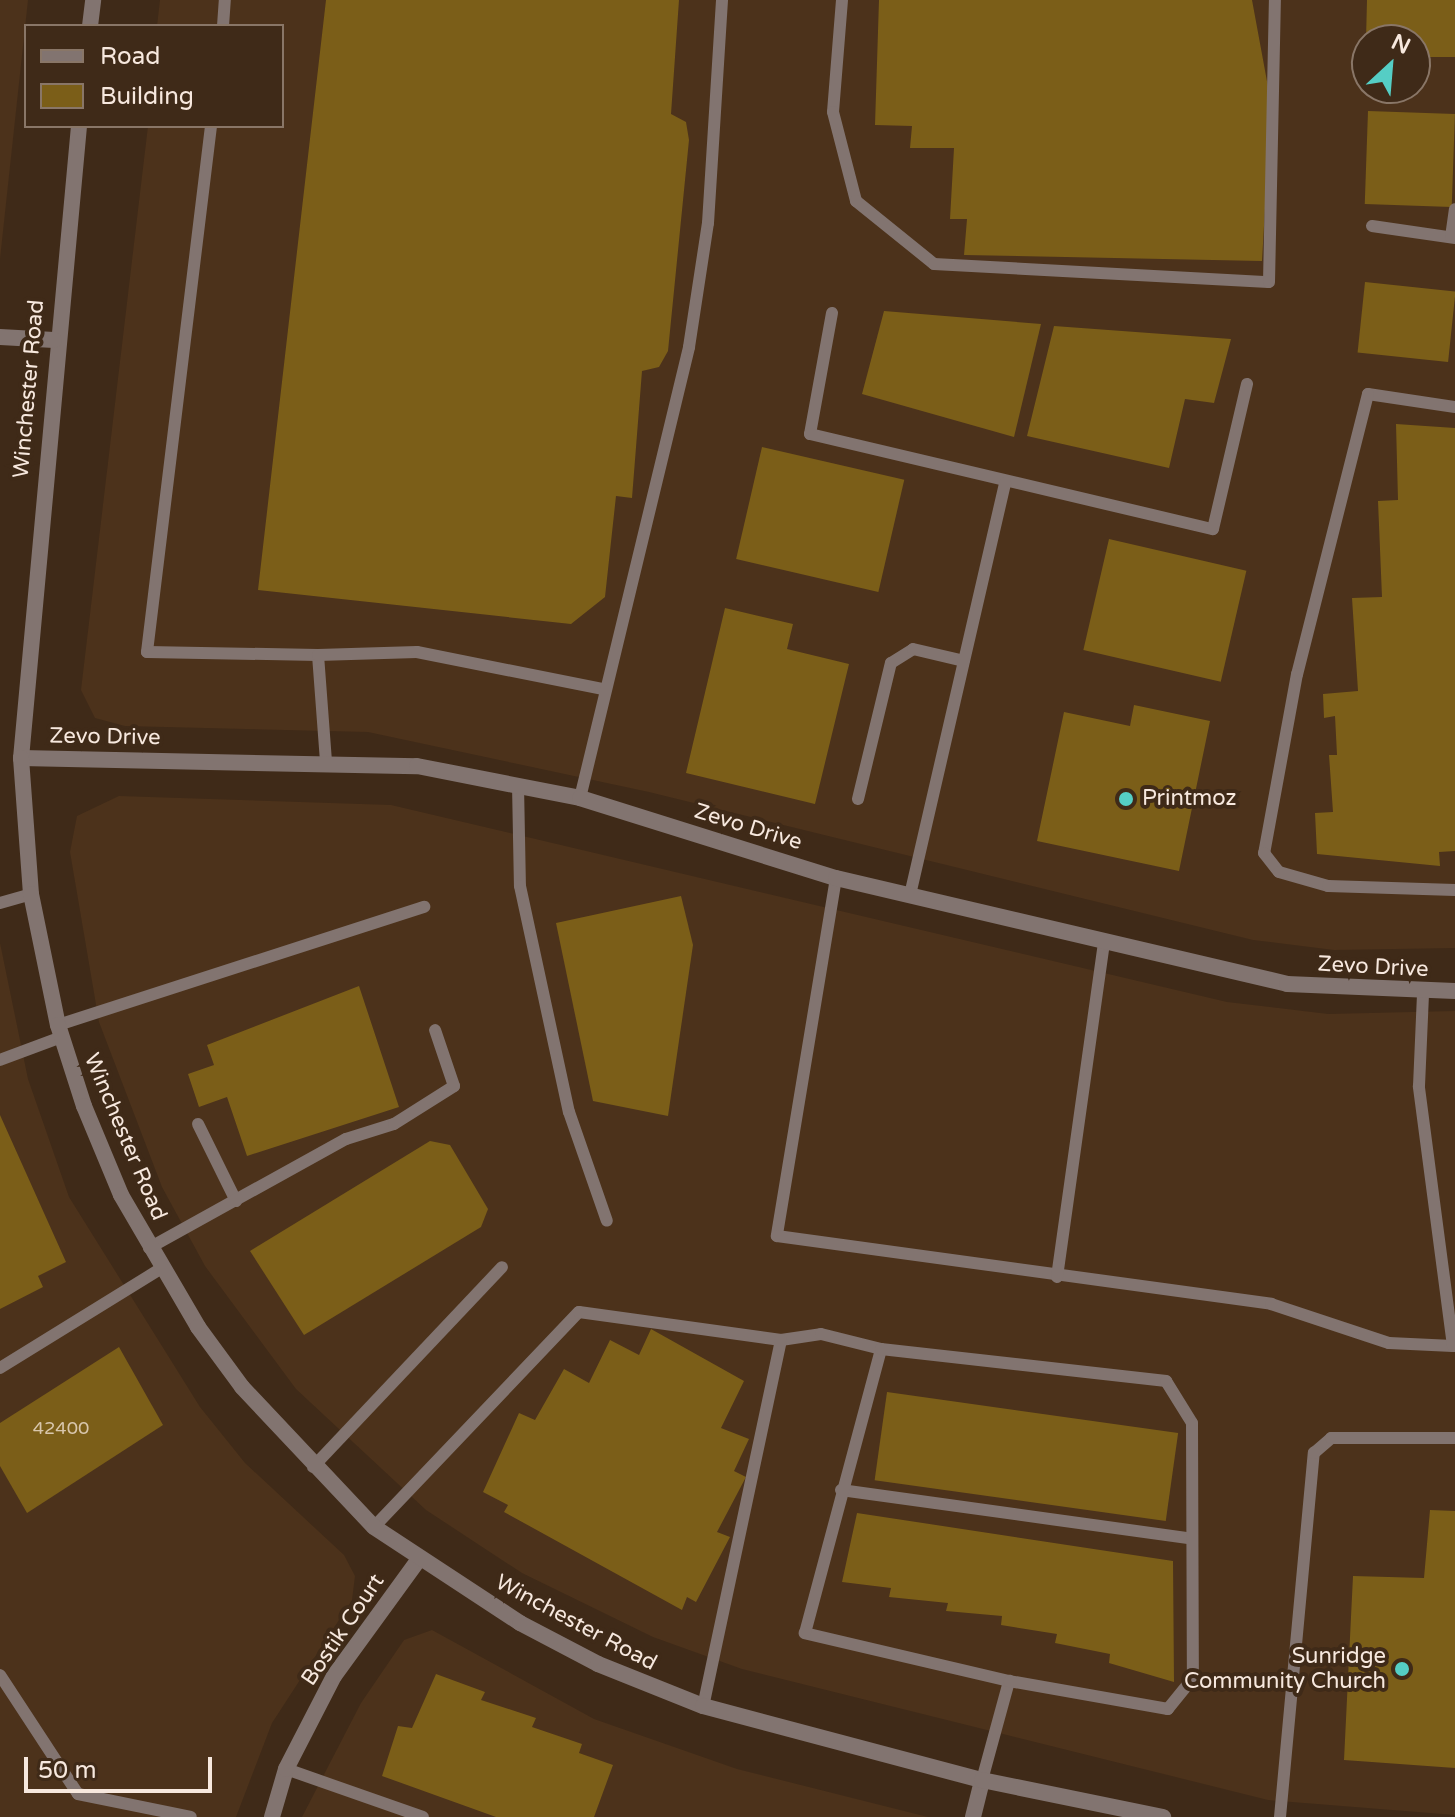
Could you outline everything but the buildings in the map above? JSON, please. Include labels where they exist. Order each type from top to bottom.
[{"type":"street","points":[[90,24],[93,0]]},
{"type":"street","name":"Winchester Road","points":[[79,128],[54,340],[21,758],[31,894],[60,1031],[160,1269],[242,1387],[313,1467],[374,1527],[419,1559],[598,1664],[703,1706],[982,1780],[1163,1817]]},
{"type":"street","points":[[0,337],[54,340]]},
{"type":"street","name":"Zevo Drive","points":[[21,758],[417,766],[580,798],[836,878],[1287,984],[1423,993],[1455,991]]},
{"type":"street","name":"Bostik Court","points":[[272,1817],[286,1769],[334,1676],[419,1559]]},
{"type":"street","points":[[973,1817],[982,1780]]},
{"type":"lane","points":[[223,24],[225,0]]},
{"type":"lane","points":[[580,798],[603,689],[689,347],[708,223],[722,0]]},
{"type":"lane","points":[[842,0],[833,112],[856,201],[934,264],[1269,282],[1275,0]]},
{"type":"lane","points":[[211,128],[147,652],[318,655],[417,652],[603,689]]},
{"type":"lane","points":[[1372,226],[1453,238],[1455,209]]},
{"type":"lane","points":[[832,313],[810,434],[1005,483],[1213,529],[1247,384]]},
{"type":"lane","points":[[1455,407],[1368,394],[1297,674],[1264,853],[1279,872],[1328,886],[1455,890]]},
{"type":"lane","points":[[910,895],[1005,483]]},
{"type":"lane","points":[[858,799],[891,663],[913,649],[964,661]]},
{"type":"lane","points":[[318,655],[326,762]]},
{"type":"lane","points":[[518,785],[520,886],[569,1112],[607,1221]]},
{"type":"lane","points":[[836,878],[777,1236],[1057,1277],[1271,1304],[1389,1343],[1453,1346],[1419,1086],[1423,993]]},
{"type":"lane","points":[[0,903],[31,894]]},
{"type":"lane","points":[[0,1060],[60,1031],[424,907]]},
{"type":"lane","points":[[1057,1277],[1104,941]]},
{"type":"lane","points":[[149,1248],[346,1139],[394,1124],[454,1086],[435,1030]]},
{"type":"lane","points":[[198,1124],[236,1201]]},
{"type":"lane","points":[[313,1467],[502,1267]]},
{"type":"lane","points":[[0,1368],[160,1269]]},
{"type":"lane","points":[[374,1527],[579,1312],[781,1340],[821,1334],[881,1349],[1166,1381],[1192,1423],[1193,1678],[1168,1709],[1009,1681],[805,1633],[881,1349]]},
{"type":"lane","points":[[703,1706],[781,1340]]},
{"type":"lane","points":[[1280,1817],[1314,1453],[1331,1438],[1455,1438]]},
{"type":"lane","points":[[841,1490],[1192,1539]]},
{"type":"lane","points":[[0,1675],[78,1794],[191,1817]]},
{"type":"lane","points":[[982,1780],[1009,1681]]},
{"type":"lane","points":[[286,1769],[423,1817]]},
{"type":"shaded area","points":[[0,0],[28,0],[24,24],[0,259]]},
{"type":"shaded area","points":[[160,0],[1455,0],[1455,948],[1334,950],[1253,940],[649,792],[368,732],[125,726],[95,718],[81,690],[148,128],[284,128],[284,24],[157,24]]},
{"type":"shaded area","points":[[119,796],[391,805],[1227,1002],[1328,1014],[1455,1011],[1455,1815],[1268,1800],[742,1669],[653,1637],[522,1573],[426,1510],[296,1389],[205,1266],[162,1187],[99,1022],[70,852],[77,816]]},
{"type":"shaded area","points":[[0,943],[28,1079],[69,1197],[200,1407],[245,1463],[344,1555],[355,1576],[352,1600],[272,1723],[236,1817],[0,1817]]},
{"type":"shaded area","points":[[432,1630],[594,1719],[737,1769],[928,1817],[302,1817],[361,1703],[404,1640]]},
{"type":"place","name":"Printmoz","points":[[1126,799]]},
{"type":"place","name":"Sunridge Community Church","points":[[1402,1669]]}]
